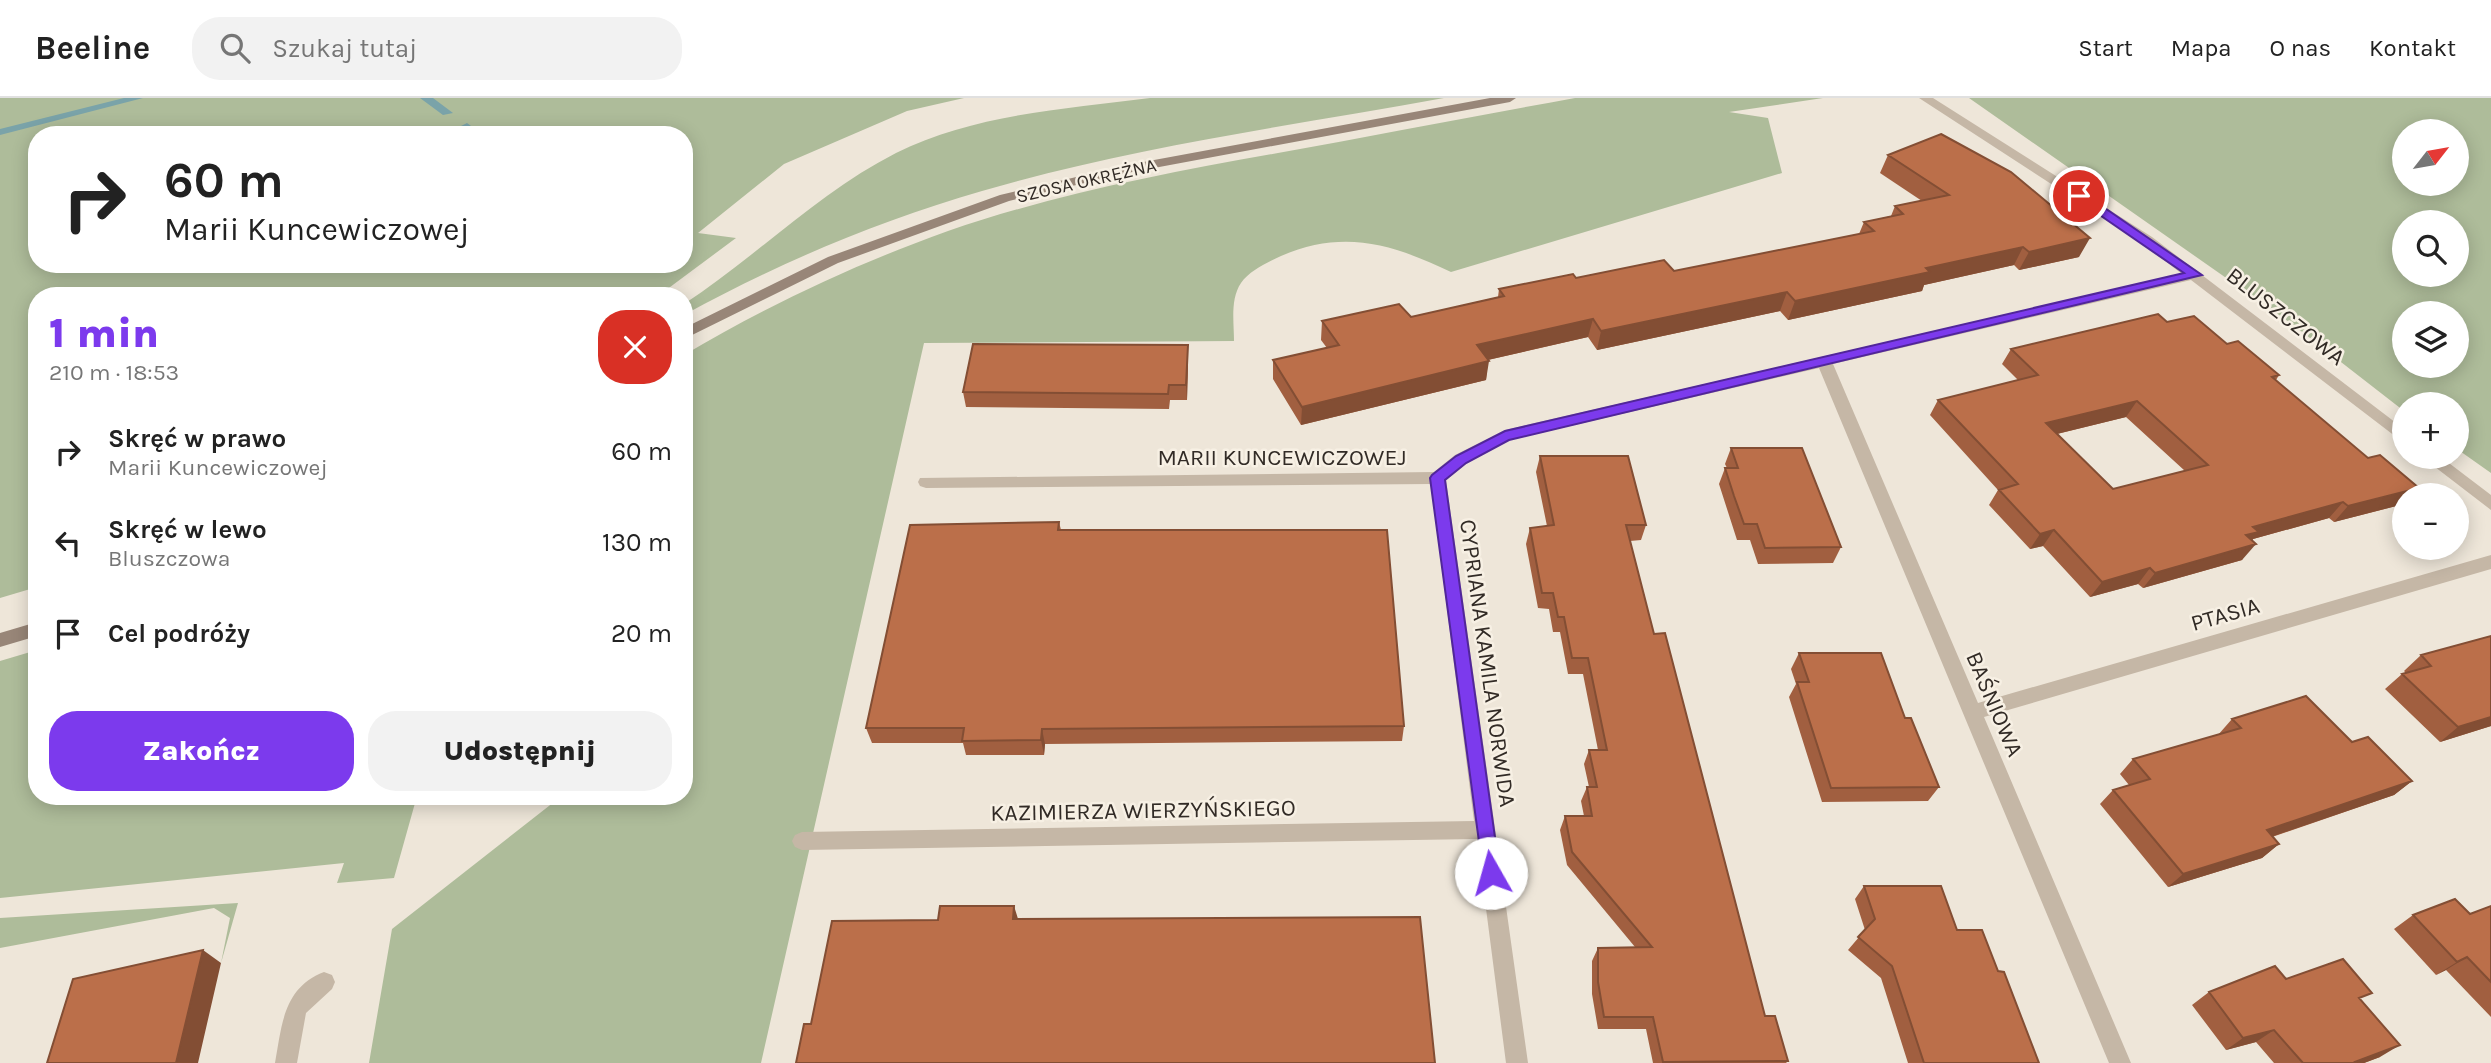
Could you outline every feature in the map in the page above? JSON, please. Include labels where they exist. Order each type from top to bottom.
[{"type":"street","name":"SZOSA OKRĘŻNA","points":[[693,329],[781,284],[859,249],[1005,198],[1138,167],[1510,98]]},
{"type":"street","name":"BLUSZCZOWA","points":[[1925,98],[2147,240],[2392,428]]},
{"type":"street","name":"MARII KUNCEWICZOWEJ","points":[[926,482],[1438,478],[1461,459],[1505,436],[2195,275]]},
{"type":"street","name":"BAŚNIOWA","points":[[1825,363],[2120,1063]]},
{"type":"street","points":[[2446,469],[2491,504]]},
{"type":"street","name":"CYPRIANA KAMILA NORWIDA","points":[[1438,478],[1517,1063]]},
{"type":"street","name":"PTASIA","points":[[1972,713],[2491,562]]},
{"type":"street","points":[[0,640],[28,632]]},
{"type":"street","name":"KAZIMIERZA WIERZYŃSKIEGO","points":[[802,841],[1485,830]]},
{"type":"street","points":[[286,1063],[296,1008],[324,982]]},
{"type":"green space","points":[[0,98],[964,98],[907,111],[784,164],[698,233],[736,238],[693,270],[693,126],[28,126],[28,273],[689,273],[670,287],[28,287],[28,590],[0,598]]},
{"type":"green space","points":[[1150,98],[1444,98],[1153,150],[982,191],[905,216],[830,245],[693,310],[693,298],[841,186],[896,153],[926,140],[988,121]]},
{"type":"green space","points":[[1575,98],[1823,98],[1729,112],[1768,118],[1782,173],[1451,272],[1408,254],[1368,243],[1326,243],[1281,256],[1254,270],[1241,283],[1234,304],[1234,341],[924,343],[761,1063],[369,1063],[392,929],[550,805],[693,805],[693,350],[780,302],[880,257],[948,231],[1029,206],[1194,168]]},
{"type":"green space","points":[[1969,98],[2491,98],[2491,473],[2469,457],[2469,392],[2392,392],[2392,402],[2292,324]]},
{"type":"green space","points":[[28,653],[28,805],[414,805],[394,878],[337,883],[344,863],[0,898],[0,661]]},
{"type":"green space","points":[[238,903],[221,963],[230,918],[214,908],[0,948],[0,918]]},
{"type":"building","points":[[1941,134],[2011,172],[2090,238],[2029,252],[2023,247],[1926,268],[1930,272],[1795,301],[1787,292],[1601,331],[1593,319],[1477,345],[1489,361],[1302,407],[1273,360],[1339,345],[1322,321],[1399,304],[1411,317],[1504,296],[1499,289],[1573,274],[1576,278],[1664,260],[1674,271],[1874,231],[1864,222],[1903,214],[1895,206],[1949,195],[1888,155]]},
{"type":"building","points":[[2158,314],[2167,322],[2194,316],[2227,344],[2238,341],[2279,375],[2272,377],[2368,458],[2380,455],[2392,465],[2392,469],[2397,469],[2413,483],[2392,483],[2392,495],[2348,506],[2343,502],[2253,527],[2259,532],[2246,535],[2256,544],[2155,573],[2150,568],[2102,582],[2054,530],[2040,534],[1999,490],[2018,484],[1938,400],[2038,375],[2011,349]],"holes":[[[2137,401],[2208,465],[2113,489],[2046,423]]]},
{"type":"building","points":[[973,344],[1188,345],[1186,385],[1169,385],[1168,394],[963,392]]},
{"type":"building","points":[[1731,448],[1802,448],[1841,547],[1765,548],[1757,524],[1744,524],[1734,496],[1725,468],[1738,468]]},
{"type":"building","points":[[1540,456],[1628,456],[1646,525],[1626,525],[1654,634],[1665,633],[1765,1016],[1775,1016],[1788,1061],[1663,1062],[1653,1017],[1604,1017],[1598,982],[1598,948],[1652,947],[1572,852],[1565,816],[1592,816],[1587,787],[1597,787],[1589,750],[1607,750],[1588,658],[1572,658],[1564,617],[1558,617],[1553,593],[1542,593],[1530,528],[1554,525]]},
{"type":"building","points":[[1059,522],[1058,530],[1387,530],[1404,726],[1042,729],[1041,740],[962,741],[964,728],[866,728],[910,525]]},
{"type":"building","points":[[2491,636],[2491,717],[2458,727],[2402,674],[2431,666],[2421,655]]},
{"type":"building","points":[[1799,653],[1881,653],[1905,718],[1911,718],[1939,787],[1831,788],[1797,682],[1809,682]]},
{"type":"building","points":[[2306,696],[2352,742],[2368,737],[2412,781],[2267,830],[2279,844],[2183,874],[2113,790],[2150,779],[2133,759],[2241,728],[2232,719]]},
{"type":"building","points":[[1864,886],[1941,886],[1957,930],[1982,930],[1998,971],[2004,972],[2039,1063],[1924,1063],[1892,966],[1858,937],[1875,919]]},
{"type":"building","points":[[2455,899],[2470,914],[2491,906],[2491,982],[2467,957],[2457,962],[2413,915]]},
{"type":"building","points":[[940,906],[1014,906],[1013,919],[1420,917],[1435,1063],[796,1063],[804,1024],[811,1024],[832,921],[938,920]]},
{"type":"building","points":[[203,950],[176,1063],[47,1063],[73,979]]},
{"type":"building","points":[[2343,959],[2372,993],[2359,998],[2400,1045],[2356,1063],[2303,1063],[2274,1030],[2243,1038],[2209,992],[2275,966],[2286,979]]},
{"type":"waterway","points":[[0,132],[137,98]]},
{"type":"waterway","points":[[426,98],[447,113]]},
{"type":"route","points":[[1491,873],[1438,478],[1461,459],[1487,443],[1505,436],[2195,275],[2079,196]]}]
